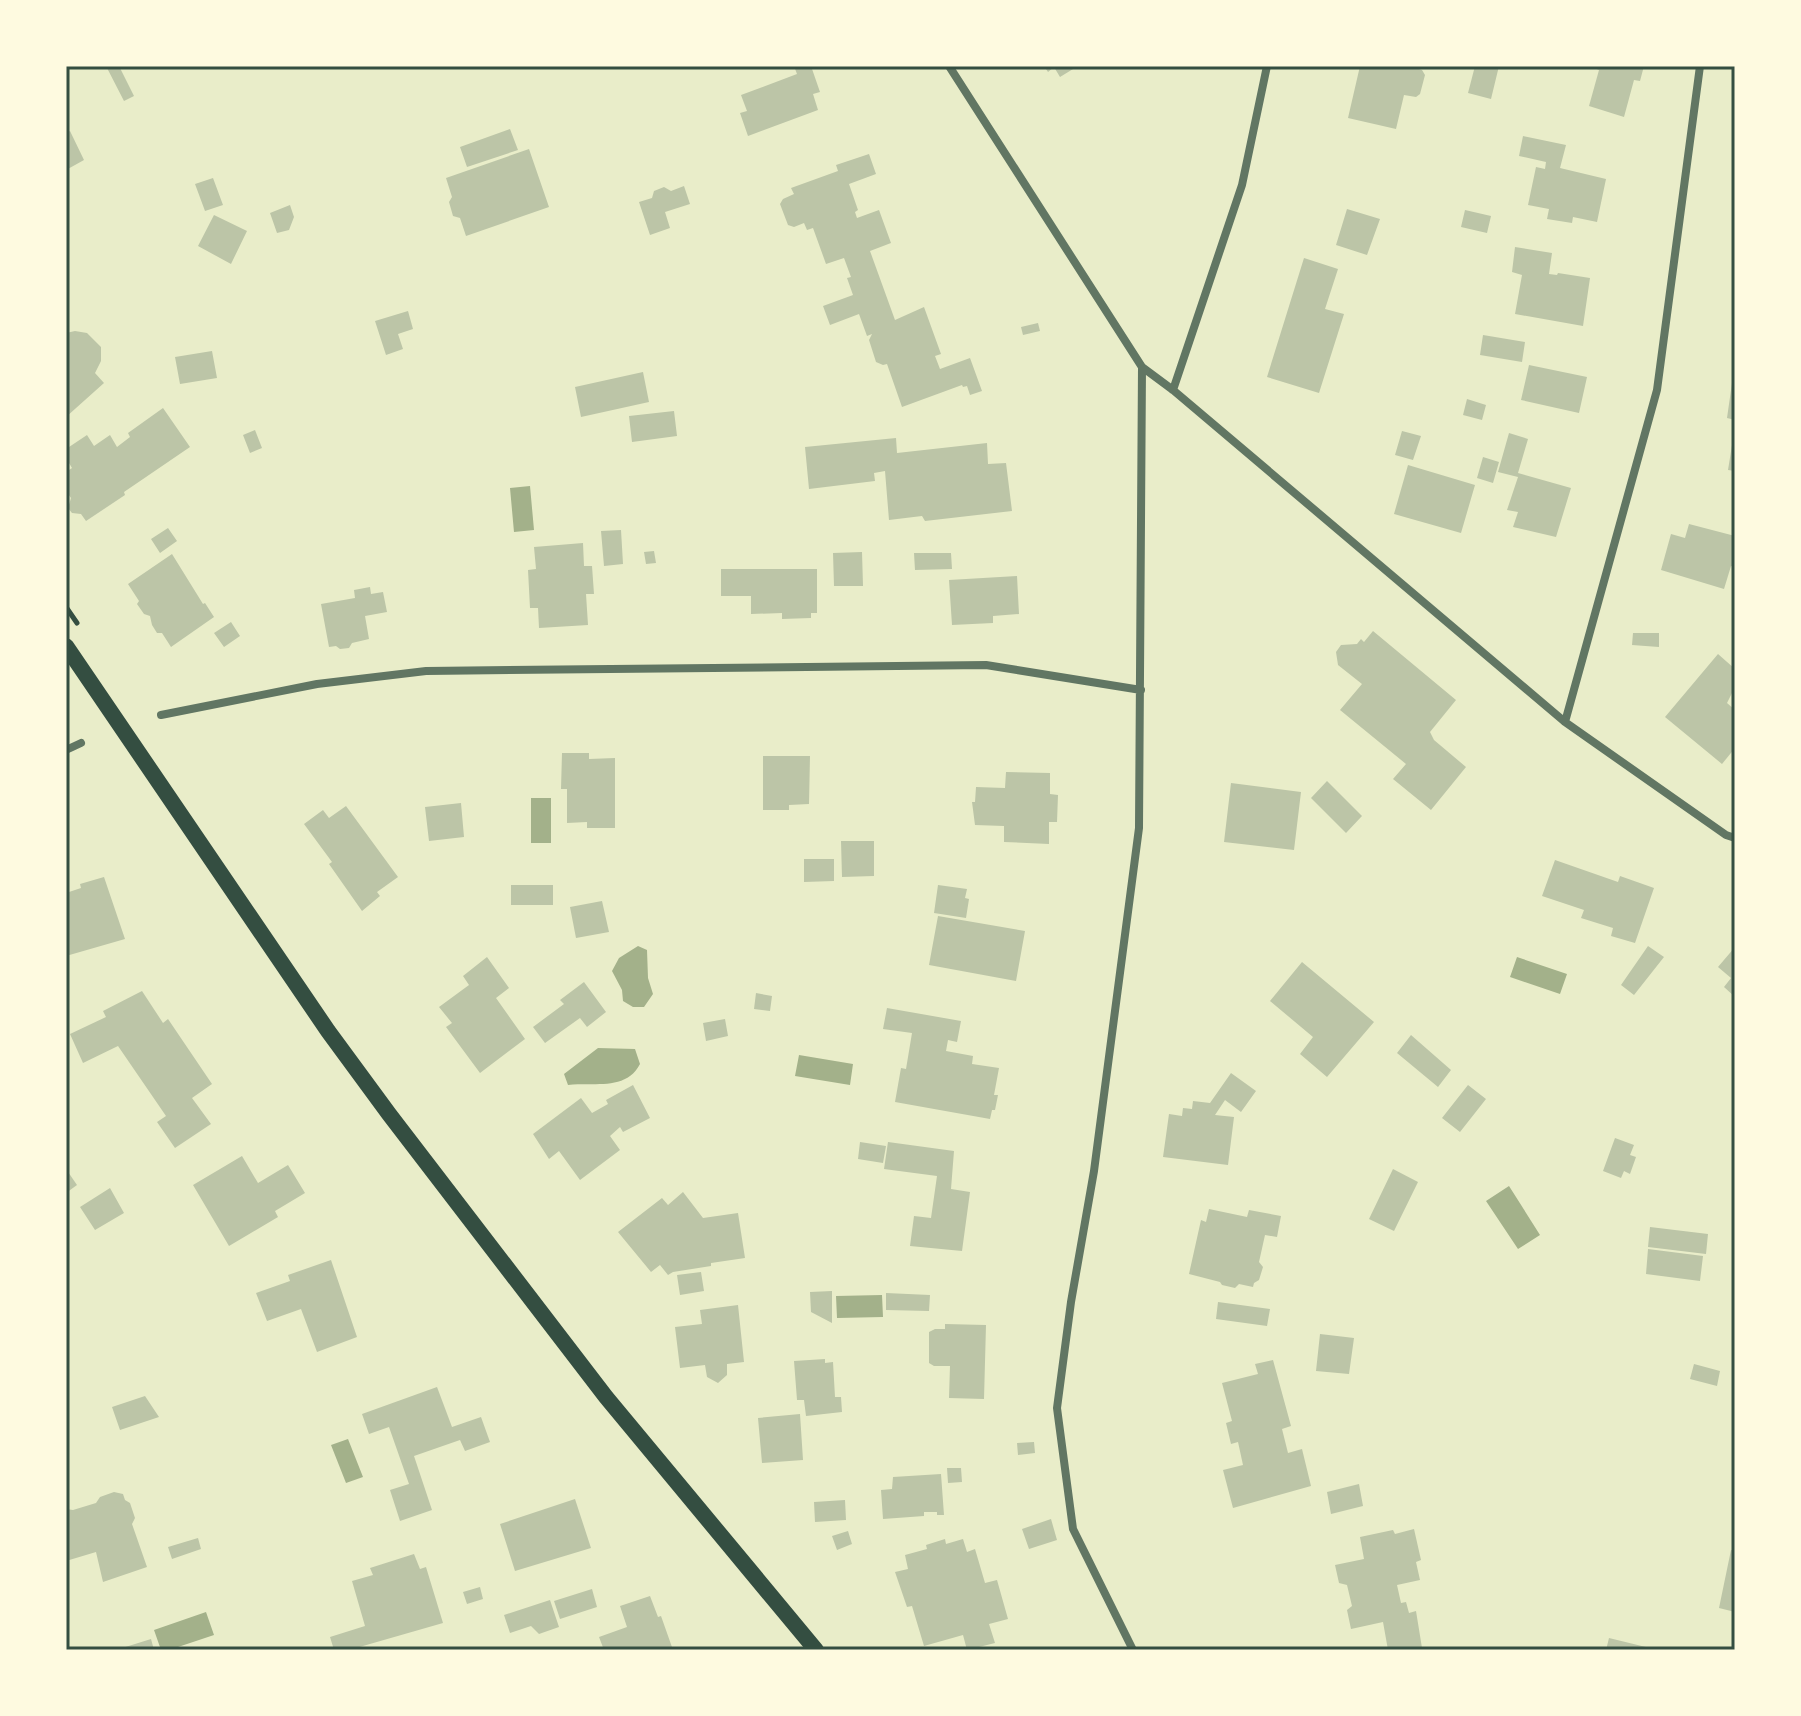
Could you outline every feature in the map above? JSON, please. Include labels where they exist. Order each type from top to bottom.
[{"type":"main road","points":[[66,646],[328,1031],[389,1114],[606,1397],[816,1650]]},
{"type":"street","points":[[949,66],[1142,367],[1565,722],[1726,835],[1735,838]]},
{"type":"street","points":[[1173,390],[1242,185],[1267,66]]},
{"type":"street","points":[[1565,722],[1657,390],[1700,66]]},
{"type":"street","points":[[1133,1650],[1073,1529],[1057,1408],[1071,1302],[1094,1171],[1139,828],[1142,367]]},
{"type":"street","points":[[161,715],[317,684],[426,671],[986,665],[1141,690]]},
{"type":"street","points":[[66,750],[81,743]]},
{"type":"path","points":[[66,607],[83,632]]},
{"type":"shaded area","points":[[530,486],[534,530],[514,532],[510,488]]},
{"type":"shaded area","points":[[531,798],[551,798],[551,843],[531,843]]},
{"type":"shaded area","points":[[638,946],[647,950],[648,978],[653,994],[644,1007],[633,1007],[623,1001],[622,990],[612,971],[619,958]]},
{"type":"shaded area","points":[[1517,957],[1567,974],[1560,994],[1510,977]]},
{"type":"shaded area","points":[[598,1048],[635,1049],[640,1064],[634,1073],[618,1082],[568,1085],[564,1074]]},
{"type":"shaded area","points":[[799,1055],[853,1064],[850,1085],[795,1076]]},
{"type":"shaded area","points":[[1509,1186],[1540,1235],[1518,1249],[1486,1201]]},
{"type":"shaded area","points":[[882,1295],[883,1317],[837,1318],[836,1296]]},
{"type":"shaded area","points":[[348,1439],[363,1477],[346,1483],[331,1445]]},
{"type":"shaded area","points":[[206,1612],[214,1635],[161,1650],[154,1630]]},
{"type":"building","points":[[106,66],[119,66],[134,96],[124,101]]},
{"type":"building","points":[[794,66],[811,66],[820,92],[813,94],[818,110],[748,136],[740,113],[747,111],[741,95],[797,74]]},
{"type":"building","points":[[1044,66],[1078,66],[1060,77],[1054,67],[1048,72]]},
{"type":"building","points":[[1360,66],[1410,66],[1422,70],[1425,75],[1420,94],[1416,97],[1404,95],[1396,129],[1348,118]]},
{"type":"building","points":[[1475,66],[1499,66],[1491,99],[1468,93]]},
{"type":"building","points":[[1589,66],[1644,66],[1640,81],[1634,80],[1624,117],[1589,106],[1599,70]]},
{"type":"building","points":[[510,129],[518,150],[467,167],[460,147]]},
{"type":"building","points":[[70,131],[84,160],[66,170],[66,133]]},
{"type":"building","points":[[1523,136],[1566,145],[1560,168],[1606,179],[1597,222],[1573,217],[1572,223],[1547,219],[1549,209],[1528,205],[1536,167],[1545,169],[1546,162],[1519,156]]},
{"type":"building","points":[[529,149],[549,207],[466,236],[460,218],[453,216],[449,202],[452,197],[446,178]]},
{"type":"building","points":[[869,154],[876,174],[849,184],[858,210],[855,212],[857,218],[879,210],[891,243],[870,251],[895,320],[924,307],[941,354],[935,356],[940,369],[970,358],[982,391],[970,395],[967,386],[962,385],[902,407],[887,364],[876,362],[869,340],[872,334],[867,336],[859,314],[830,325],[823,306],[853,295],[844,258],[826,264],[813,228],[807,230],[804,223],[794,227],[788,225],[780,204],[794,194],[791,188],[838,171],[836,165]]},
{"type":"building","points":[[213,178],[223,205],[205,211],[195,184]]},
{"type":"building","points":[[684,186],[690,204],[665,212],[670,228],[650,235],[639,202],[652,198],[654,191],[664,187],[671,191]]},
{"type":"building","points":[[290,205],[294,217],[289,230],[277,233],[270,213]]},
{"type":"building","points":[[1347,209],[1380,219],[1367,255],[1336,245]]},
{"type":"building","points":[[1465,210],[1491,216],[1487,233],[1461,227]]},
{"type":"building","points":[[214,215],[247,231],[231,264],[198,246]]},
{"type":"building","points":[[1515,247],[1552,253],[1549,274],[1590,278],[1583,326],[1515,314],[1522,275],[1512,272]]},
{"type":"building","points":[[1304,258],[1338,269],[1325,309],[1344,314],[1319,393],[1267,377]]},
{"type":"building","points":[[408,311],[413,329],[398,334],[403,349],[386,355],[375,321]]},
{"type":"building","points":[[1038,323],[1040,331],[1023,335],[1021,327]]},
{"type":"building","points":[[66,333],[87,333],[101,347],[101,361],[95,373],[104,383],[66,417]]},
{"type":"building","points":[[1483,335],[1525,342],[1522,362],[1480,355]]},
{"type":"building","points":[[212,351],[217,378],[180,384],[175,357]]},
{"type":"building","points":[[1529,365],[1587,377],[1579,413],[1521,400]]},
{"type":"building","points":[[643,372],[649,402],[581,417],[575,387]]},
{"type":"building","points":[[1732,383],[1735,383],[1735,420],[1727,418]]},
{"type":"building","points":[[1467,399],[1486,405],[1482,420],[1463,415]]},
{"type":"building","points":[[163,408],[190,447],[86,521],[81,514],[72,513],[68,508],[71,498],[66,491],[66,472],[72,468],[66,458],[66,449],[87,435],[94,446],[110,435],[117,447],[130,437],[128,433]]},
{"type":"building","points":[[674,411],[677,436],[632,442],[629,416]]},
{"type":"building","points":[[255,430],[262,448],[250,453],[243,435]]},
{"type":"building","points":[[1402,431],[1421,436],[1413,460],[1395,455]]},
{"type":"building","points":[[1509,433],[1528,439],[1518,473],[1571,488],[1556,537],[1513,527],[1518,512],[1507,510],[1518,477],[1498,472]]},
{"type":"building","points":[[896,438],[897,453],[987,443],[988,464],[1006,463],[1012,511],[925,521],[922,516],[889,520],[885,471],[874,473],[875,481],[809,489],[805,447]]},
{"type":"building","points":[[1735,439],[1735,471],[1728,470]]},
{"type":"building","points":[[1483,457],[1499,462],[1493,483],[1477,478]]},
{"type":"building","points":[[1408,465],[1475,485],[1461,533],[1394,514]]},
{"type":"building","points":[[1689,524],[1735,536],[1735,567],[1731,566],[1724,589],[1661,570],[1671,534],[1685,538]]},
{"type":"building","points":[[168,528],[177,541],[160,553],[151,539]]},
{"type":"building","points":[[621,530],[623,564],[604,566],[601,531]]},
{"type":"building","points":[[583,543],[584,566],[592,566],[594,594],[586,594],[588,625],[539,628],[538,608],[530,608],[528,570],[536,569],[534,547]]},
{"type":"building","points":[[654,551],[656,563],[646,564],[644,552]]},
{"type":"building","points":[[862,552],[863,586],[834,586],[833,553]]},
{"type":"building","points":[[914,553],[951,553],[952,569],[915,570]]},
{"type":"building","points":[[172,554],[214,617],[171,647],[162,633],[157,633],[150,616],[144,614],[137,604],[139,601],[128,584]]},
{"type":"building","points":[[721,569],[817,569],[817,613],[811,613],[811,618],[782,619],[782,613],[751,614],[751,596],[721,596]]},
{"type":"building","points":[[1017,576],[1019,614],[993,616],[993,623],[952,625],[949,580]]},
{"type":"building","points":[[370,587],[371,594],[383,592],[387,612],[365,616],[369,639],[352,643],[349,648],[329,647],[321,604],[355,598],[354,590]]},
{"type":"building","points":[[231,622],[240,636],[224,647],[214,633]]},
{"type":"building","points":[[1373,631],[1456,700],[1430,732],[1434,740],[1466,767],[1431,810],[1393,779],[1406,764],[1340,710],[1362,684],[1338,665],[1336,652],[1341,645],[1357,644],[1361,639],[1364,642]]},
{"type":"building","points":[[1633,633],[1659,633],[1659,647],[1632,645]]},
{"type":"building","points":[[1718,654],[1735,669],[1735,687],[1727,703],[1735,710],[1735,748],[1722,764],[1665,717]]},
{"type":"building","points":[[562,753],[589,753],[589,759],[615,758],[615,828],[587,828],[587,822],[567,823],[567,789],[561,789]]},
{"type":"building","points":[[763,756],[810,756],[809,804],[789,805],[789,810],[763,810]]},
{"type":"building","points":[[1006,772],[1050,773],[1050,794],[1058,795],[1057,822],[1049,822],[1049,844],[1004,842],[1004,826],[975,825],[972,802],[975,802],[976,787],[1005,788]]},
{"type":"building","points":[[1327,781],[1362,816],[1346,833],[1311,798]]},
{"type":"building","points":[[1231,783],[1301,792],[1294,850],[1224,842]]},
{"type":"building","points":[[461,803],[464,837],[429,841],[425,807]]},
{"type":"building","points":[[346,806],[398,877],[377,892],[380,896],[362,911],[304,824],[323,810],[329,818]]},
{"type":"building","points":[[841,841],[874,841],[874,876],[842,877]]},
{"type":"building","points":[[804,859],[834,859],[834,881],[804,882]]},
{"type":"building","points":[[1555,860],[1618,882],[1620,876],[1654,888],[1635,943],[1611,936],[1613,928],[1581,918],[1584,910],[1542,896]]},
{"type":"building","points":[[104,877],[125,939],[66,956],[66,893],[81,888],[80,884]]},
{"type":"building","points":[[511,885],[553,885],[553,905],[511,905]]},
{"type":"building","points":[[938,885],[967,889],[966,918],[934,913]]},
{"type":"building","points":[[602,901],[609,932],[576,938],[570,907]]},
{"type":"building","points":[[938,916],[1025,931],[1016,981],[929,965]]},
{"type":"building","points":[[1648,946],[1664,957],[1634,995],[1621,985]]},
{"type":"building","points":[[1735,947],[1735,997],[1724,987],[1731,978],[1718,967]]},
{"type":"building","points":[[487,957],[509,988],[496,998],[525,1039],[480,1073],[446,1027],[452,1023],[439,1007],[469,985],[463,976]]},
{"type":"building","points":[[1302,962],[1374,1022],[1327,1077],[1300,1054],[1313,1037],[1270,1001]]},
{"type":"building","points":[[584,982],[606,1012],[587,1027],[580,1018],[545,1043],[533,1027],[564,1004],[560,1000]]},
{"type":"building","points":[[142,991],[163,1023],[168,1019],[212,1084],[192,1098],[211,1124],[175,1148],[157,1122],[166,1116],[118,1046],[83,1063],[70,1034],[106,1017],[103,1011]]},
{"type":"building","points":[[756,993],[772,996],[770,1011],[754,1009]]},
{"type":"building","points":[[887,1008],[961,1021],[957,1042],[948,1040],[946,1051],[973,1056],[972,1064],[999,1068],[994,1095],[998,1095],[990,1119],[895,1102],[901,1068],[906,1069],[912,1033],[883,1029]]},
{"type":"building","points":[[725,1019],[728,1036],[706,1041],[703,1023]]},
{"type":"building","points":[[1411,1035],[1451,1070],[1438,1087],[1397,1053]]},
{"type":"building","points":[[1231,1073],[1256,1091],[1241,1112],[1225,1100],[1215,1115],[1234,1117],[1228,1165],[1163,1157],[1169,1114],[1182,1116],[1183,1108],[1192,1109],[1193,1101],[1210,1103]]},
{"type":"building","points":[[633,1085],[650,1118],[623,1132],[620,1127],[610,1136],[620,1150],[580,1180],[559,1151],[549,1159],[533,1134],[581,1098],[592,1113],[608,1104],[606,1100]]},
{"type":"building","points":[[1468,1085],[1486,1099],[1460,1132],[1442,1118]]},
{"type":"building","points":[[1615,1138],[1634,1145],[1630,1155],[1636,1157],[1630,1174],[1624,1171],[1621,1178],[1603,1171]]},
{"type":"building","points":[[860,1142],[886,1146],[883,1163],[858,1159]]},
{"type":"building","points":[[888,1142],[954,1151],[951,1189],[970,1192],[962,1251],[910,1246],[914,1216],[931,1218],[937,1176],[884,1169]]},
{"type":"building","points":[[242,1156],[258,1183],[288,1165],[305,1193],[275,1211],[278,1217],[229,1246],[193,1185]]},
{"type":"building","points":[[66,1169],[77,1185],[66,1193]]},
{"type":"building","points":[[1393,1169],[1418,1182],[1394,1231],[1369,1219]]},
{"type":"building","points":[[110,1188],[124,1213],[95,1230],[80,1207]]},
{"type":"building","points":[[683,1192],[703,1218],[738,1213],[745,1258],[711,1263],[711,1266],[668,1275],[660,1265],[651,1272],[618,1232],[662,1198],[668,1205]]},
{"type":"building","points":[[1209,1209],[1247,1217],[1249,1210],[1281,1216],[1277,1237],[1265,1235],[1259,1262],[1263,1267],[1253,1287],[1239,1284],[1235,1288],[1189,1274],[1201,1220],[1206,1222]]},
{"type":"building","points":[[1650,1227],[1708,1234],[1706,1254],[1648,1247]]},
{"type":"building","points":[[1648,1249],[1703,1256],[1700,1281],[1646,1274]]},
{"type":"building","points":[[331,1260],[357,1337],[317,1352],[301,1309],[267,1321],[256,1293],[290,1281],[288,1275]]},
{"type":"building","points":[[701,1272],[704,1291],[680,1295],[677,1275]]},
{"type":"building","points":[[832,1291],[832,1323],[811,1312],[810,1292]]},
{"type":"building","points":[[886,1293],[930,1295],[929,1311],[886,1310]]},
{"type":"building","points":[[1218,1302],[1270,1309],[1267,1326],[1216,1319]]},
{"type":"building","points":[[738,1305],[744,1362],[727,1364],[727,1375],[718,1383],[707,1377],[705,1365],[680,1368],[675,1327],[702,1324],[700,1310]]},
{"type":"building","points":[[945,1324],[986,1325],[984,1399],[949,1398],[950,1366],[929,1363],[929,1332],[945,1329]]},
{"type":"building","points":[[1320,1334],[1354,1338],[1349,1374],[1316,1371]]},
{"type":"building","points":[[825,1359],[825,1363],[833,1362],[835,1397],[841,1397],[842,1412],[806,1416],[804,1400],[797,1400],[794,1361]]},
{"type":"building","points":[[1273,1360],[1291,1426],[1282,1429],[1288,1453],[1302,1449],[1311,1486],[1233,1508],[1223,1470],[1243,1465],[1238,1442],[1231,1444],[1226,1423],[1232,1421],[1222,1383],[1258,1374],[1255,1364]]},
{"type":"building","points":[[1694,1364],[1720,1371],[1717,1386],[1690,1379]]},
{"type":"building","points":[[437,1387],[452,1427],[481,1417],[490,1442],[465,1451],[460,1440],[414,1456],[432,1510],[400,1521],[390,1490],[409,1484],[389,1427],[369,1434],[362,1414]]},
{"type":"building","points":[[145,1396],[159,1417],[120,1430],[112,1407]]},
{"type":"building","points":[[800,1414],[803,1460],[762,1463],[758,1418]]},
{"type":"building","points":[[1034,1442],[1035,1453],[1018,1455],[1017,1443]]},
{"type":"building","points":[[947,1468],[961,1468],[962,1482],[948,1483]]},
{"type":"building","points":[[941,1474],[944,1515],[924,1512],[924,1516],[883,1519],[881,1490],[892,1489],[893,1477]]},
{"type":"building","points":[[1359,1484],[1363,1506],[1331,1514],[1327,1492]]},
{"type":"building","points":[[114,1492],[123,1494],[130,1503],[135,1518],[132,1524],[147,1567],[103,1582],[96,1552],[66,1561],[66,1509],[96,1503],[100,1497]]},
{"type":"building","points":[[575,1499],[591,1548],[515,1571],[500,1524]]},
{"type":"building","points":[[845,1500],[846,1520],[815,1522],[814,1502]]},
{"type":"building","points":[[1051,1519],[1057,1540],[1029,1549],[1022,1529]]},
{"type":"building","points":[[1414,1529],[1421,1560],[1416,1562],[1420,1580],[1397,1585],[1401,1603],[1406,1602],[1409,1613],[1416,1611],[1422,1648],[1388,1650],[1383,1622],[1351,1629],[1347,1610],[1352,1606],[1347,1585],[1339,1583],[1335,1565],[1364,1559],[1360,1537]]},
{"type":"building","points":[[848,1531],[852,1544],[837,1550],[832,1536]]},
{"type":"building","points":[[198,1538],[201,1549],[172,1559],[168,1547]]},
{"type":"building","points":[[945,1539],[946,1544],[963,1539],[967,1552],[975,1549],[985,1583],[997,1580],[1008,1619],[989,1624],[995,1643],[967,1650],[963,1635],[924,1646],[912,1606],[907,1607],[895,1572],[908,1569],[905,1555],[927,1549],[926,1545]]},
{"type":"building","points":[[1731,1550],[1735,1551],[1735,1612],[1719,1608]]},
{"type":"building","points":[[414,1554],[420,1569],[426,1567],[443,1623],[349,1650],[334,1650],[330,1637],[365,1626],[352,1581],[373,1575],[370,1568]]},
{"type":"building","points":[[480,1587],[483,1599],[467,1604],[463,1592]]},
{"type":"building","points":[[592,1589],[597,1607],[560,1619],[554,1601]]},
{"type":"building","points":[[650,1596],[673,1650],[604,1650],[599,1637],[627,1627],[620,1606]]},
{"type":"building","points":[[550,1600],[559,1627],[539,1634],[531,1626],[510,1633],[504,1615]]},
{"type":"building","points":[[1609,1638],[1654,1649],[1654,1650],[1606,1650]]},
{"type":"building","points":[[151,1639],[154,1650],[119,1650],[119,1649]]}]
